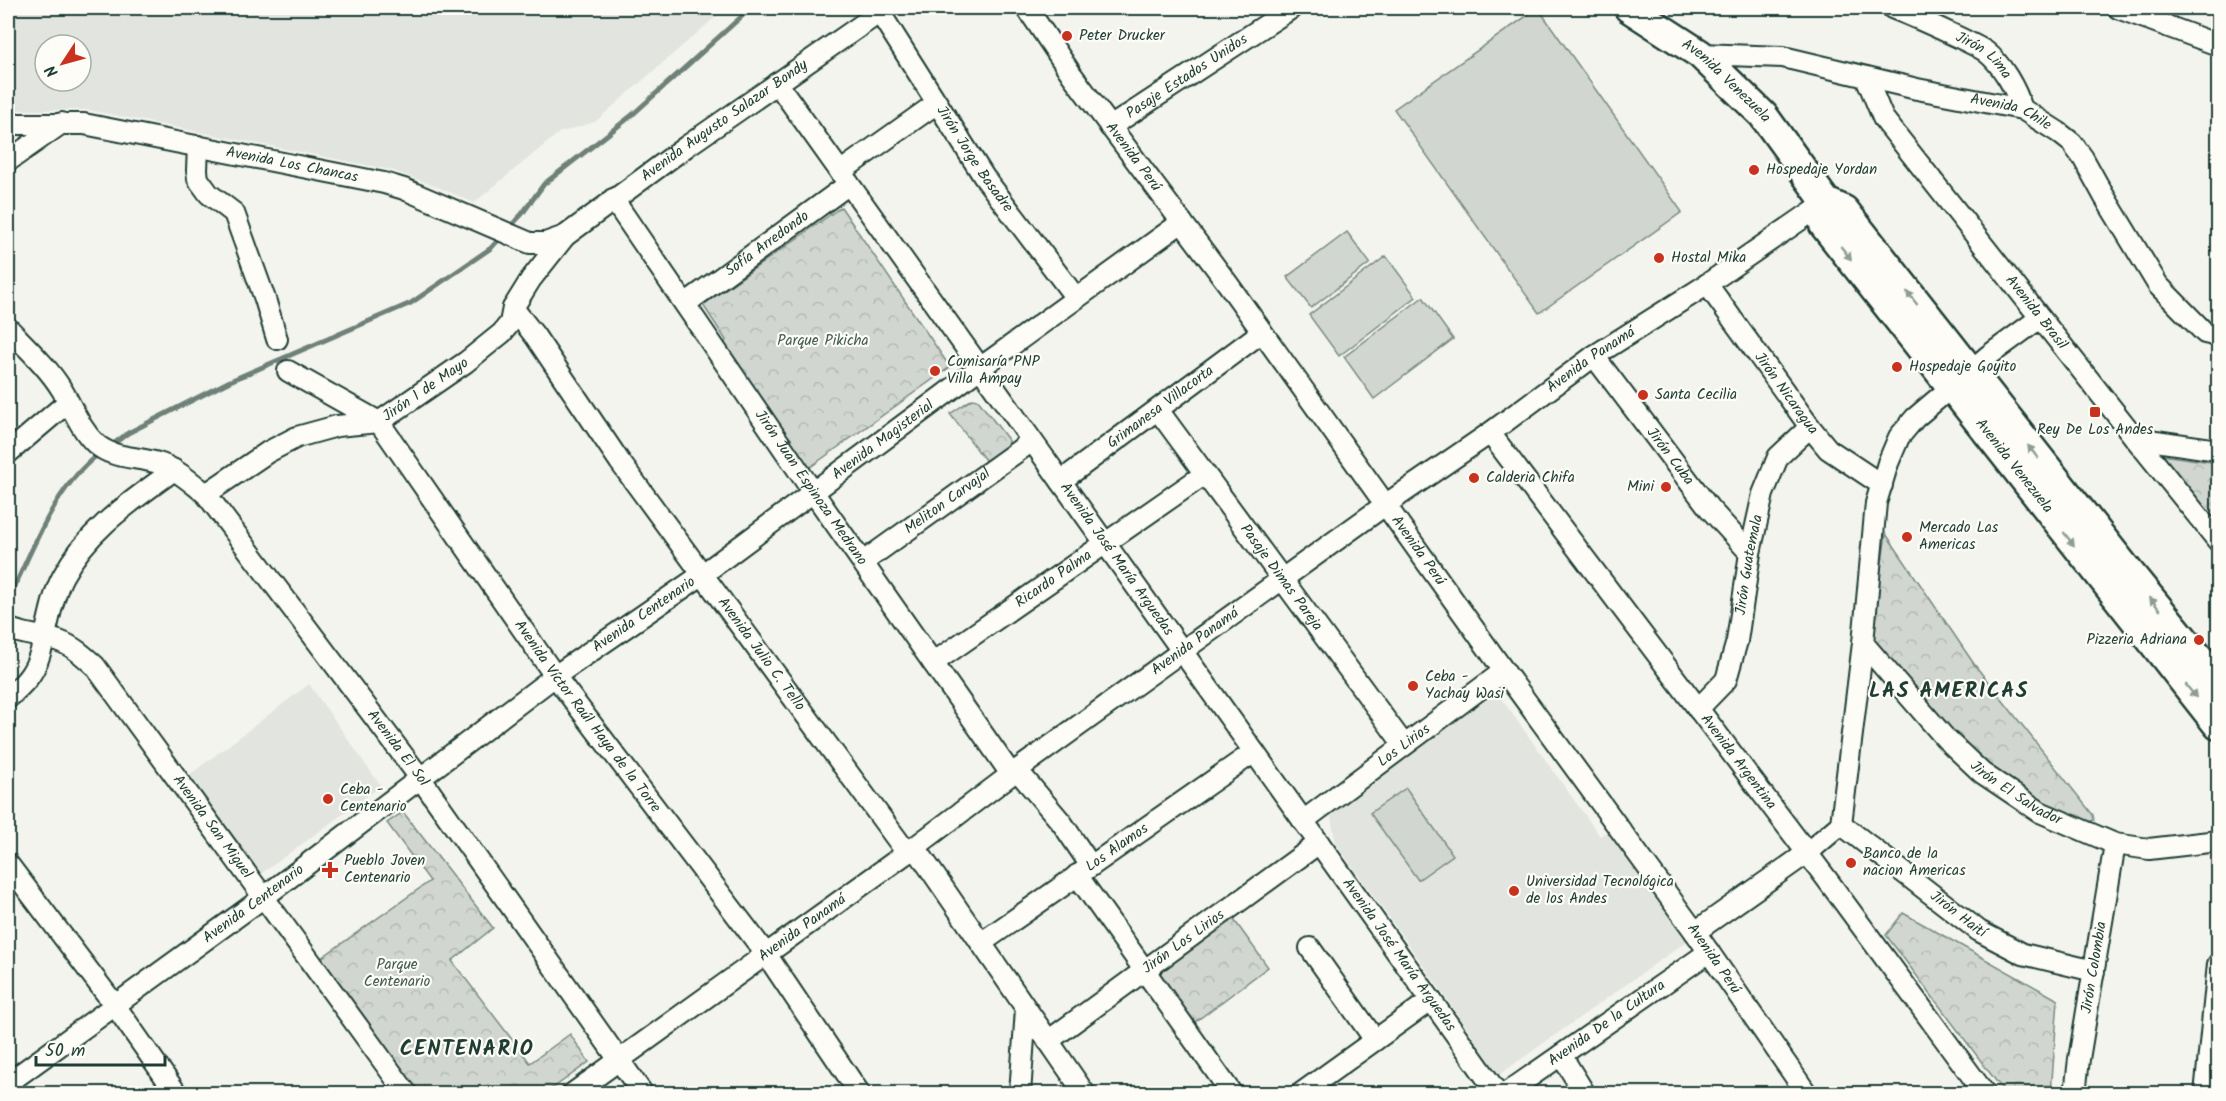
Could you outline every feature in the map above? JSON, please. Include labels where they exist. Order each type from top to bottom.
[{"type":"highway","name":"Avenida Venezuela","points":[[1629,8],[1700,54],[1763,114],[1826,202],[1844,210],[1960,380],[2218,725]]},
{"type":"highway","name":"Avenida Venezuela","points":[[1960,380],[2218,681]]},
{"type":"street","name":"Avenida Perú","points":[[1027,8],[1072,75],[1262,332],[1504,671],[1695,932],[1807,1094]]},
{"type":"street","name":"Jirón Lima","points":[[1892,8],[1925,20],[1985,51],[1998,64],[2018,96],[2022,109]]},
{"type":"street","points":[[2118,8],[2218,45]]},
{"type":"street","name":"Avenida Augusto Salazar Bondy","points":[[565,236],[613,199],[883,10]]},
{"type":"street","name":"Jirón Jorge Basadre","points":[[883,10],[937,103],[984,177],[1076,298]]},
{"type":"street","name":"Pasaje Estados Unidos","points":[[1110,127],[1278,11]]},
{"type":"street","name":"Avenida Chile","points":[[1700,54],[1783,57],[1917,89],[2022,109],[2072,143],[2158,285],[2205,333],[2218,336]]},
{"type":"street","name":"Avenida Brasil","points":[[1866,77],[1883,118],[2218,541]]},
{"type":"street","name":"Avenida José María Arguedas","points":[[777,83],[1497,1094]]},
{"type":"street","name":"Sofía Arredondo","points":[[685,304],[937,103]]},
{"type":"street","points":[[8,160],[62,123]]},
{"type":"street","name":"Avenida Los Chancas","points":[[8,124],[84,124],[384,183],[404,189],[530,243],[565,236]]},
{"type":"street","points":[[198,146],[196,170],[198,179],[209,194],[234,213],[277,339]]},
{"type":"street","name":"Jirón Juan Espinoza Medrano","points":[[613,199],[933,663],[1014,772],[1062,823],[1084,870],[1145,970],[1232,1094]]},
{"type":"street","name":"Avenida Panamá","points":[[572,1094],[911,850],[1014,772],[1385,505],[1490,433],[1594,356],[1707,284],[1826,202]]},
{"type":"street","name":"Avenida Magisterial","points":[[703,574],[980,368],[1182,222]]},
{"type":"street","name":"Jirón 1 de Mayo","points":[[206,494],[268,452],[297,437],[337,426],[379,422],[466,362],[502,333],[510,322],[513,308],[531,279],[565,236]]},
{"type":"street","name":"Jirón Nicaragua","points":[[1707,284],[1809,427],[1828,449],[1882,485]]},
{"type":"street","name":"Avenida Julio C. Tello","points":[[513,308],[535,336],[620,462],[780,682],[981,943],[1085,1094]]},
{"type":"street","points":[[1695,932],[1807,853],[1841,824],[1863,643],[1876,503],[1888,463],[1899,437],[1916,417],[2040,318]]},
{"type":"street","points":[[8,328],[42,364],[61,388],[68,402],[8,453]]},
{"type":"street","name":"Grimanesa Villacorta","points":[[1061,481],[1262,332]]},
{"type":"street","name":"Jirón Cuba","points":[[1594,356],[1709,508],[1750,553]]},
{"type":"street","name":"Avenida Víctor Raúl Haya de la Torre","points":[[288,371],[379,422],[555,676],[766,954],[860,1094]]},
{"type":"street","name":"Avenida El Sol","points":[[68,402],[79,424],[103,449],[174,470],[206,494],[422,779],[642,1094]]},
{"type":"street","name":"Pasaje Dimas Pareja","points":[[1158,410],[1404,745]]},
{"type":"street","name":"Jirón Guatemala","points":[[1698,709],[1726,680],[1737,641],[1750,553],[1763,494],[1778,457],[1809,427]]},
{"type":"street","name":"Avenida Argentina","points":[[1490,433],[1807,853],[1985,1094]]},
{"type":"street","points":[[2135,438],[2218,450]]},
{"type":"street","name":"Meliton Carvajal","points":[[863,562],[1032,441]]},
{"type":"street","points":[[8,698],[31,675],[63,576],[88,540],[114,514],[174,470]]},
{"type":"street","name":"Ricardo Palma","points":[[933,663],[1205,474]]},
{"type":"street","name":"Avenida Centenario","points":[[8,1083],[264,897],[555,676],[703,574]]},
{"type":"street","name":"Avenida San Miguel","points":[[8,628],[19,634],[44,637],[70,646],[94,666],[407,1094]]},
{"type":"street","name":"Jirón El Salvador","points":[[1863,643],[1946,739],[1982,773],[2040,812],[2115,844],[2150,849],[2218,841]]},
{"type":"street","name":"Los Lirios","points":[[1304,821],[1504,671]]},
{"type":"street","name":"Los Alamos","points":[[981,943],[1254,752]]},
{"type":"street","name":"Jirón Haití","points":[[1841,824],[1979,931],[2023,954],[2094,971]]},
{"type":"street","name":"Jirón Los Lirios","points":[[1048,1041],[1319,843]]},
{"type":"street","name":"Jirón Colombia","points":[[2075,1094],[2115,844]]},
{"type":"street","points":[[8,864],[114,1004],[177,1094]]},
{"type":"street","points":[[1310,948],[1375,1040]]},
{"type":"street","name":"Avenida De la Cultura","points":[[1505,1094],[1709,952]]},
{"type":"street","points":[[2205,1094],[2218,964]]},
{"type":"street","points":[[1300,1094],[1431,1000]]},
{"type":"street","points":[[1020,1094],[1026,1009]]},
{"type":"street","points":[[1560,1055],[1585,1094]]},
{"type":"shaded area","points":[[8,8],[726,8],[595,122],[559,133],[474,203],[391,170],[88,110],[8,110]]},
{"type":"shaded area","points":[[309,684],[381,786],[261,874],[188,776]]},
{"type":"shaded area","name":"Universidad Tecnológica de los Andes","points":[[1496,691],[1600,836],[1613,827],[1693,937],[1499,1075],[1336,844],[1331,818],[1332,810]]},
{"type":"green space","points":[[1538,8],[1682,212],[1539,313],[1394,109]]},
{"type":"green space","name":"Parque Pikicha","points":[[841,207],[950,367],[802,473],[721,350],[726,340],[703,305]]},
{"type":"green space","points":[[1347,232],[1370,263],[1311,308],[1287,277]]},
{"type":"green space","points":[[1386,256],[1416,297],[1339,356],[1309,315]]},
{"type":"green space","points":[[1423,297],[1453,339],[1374,399],[1344,357]]},
{"type":"green space","points":[[972,399],[978,400],[1009,441],[1008,448],[988,464],[950,414]]},
{"type":"green space","points":[[2162,455],[2218,463],[2218,525]]},
{"type":"green space","points":[[1886,534],[1974,664],[2093,815],[2094,820],[2086,824],[2027,793],[1994,771],[1960,741],[1871,640]]},
{"type":"green space","points":[[1406,788],[1453,855],[1418,880],[1370,813]]},
{"type":"green space","name":"Parque Centenario","points":[[403,812],[493,928],[452,961],[530,1063],[570,1034],[589,1062],[546,1093],[415,1093],[317,961],[430,881],[387,823]]},
{"type":"green space","points":[[1903,913],[2058,1000],[2051,1093],[2005,1093],[1886,935]]},
{"type":"green space","points":[[1232,917],[1268,967],[1195,1022],[1154,969]]},
{"type":"waterway","points":[[508,229],[544,184],[631,116],[751,8]]},
{"type":"waterway","points":[[108,448],[128,433],[230,381],[411,303],[491,248],[502,236]]},
{"type":"waterway","points":[[8,600],[57,501],[84,467],[100,453]]},
{"type":"place","name":"Peter Drucker","points":[[1067,36]]},
{"type":"place","name":"Hospedaje Yordan","points":[[1754,170]]},
{"type":"place","name":"Hostal Mika","points":[[1659,258]]},
{"type":"place","name":"Hospedaje Goyito","points":[[1897,367]]},
{"type":"place","name":"Comisaría PNP Villa Ampay","points":[[935,371]]},
{"type":"place","name":"Santa Cecilia","points":[[1643,395]]},
{"type":"place","name":"Rey De Los Andes","points":[[2095,412]]},
{"type":"place","name":"Calderia Chifa","points":[[1474,478]]},
{"type":"place","name":"Mini","points":[[1666,487]]},
{"type":"place","name":"Mercado Las Americas","points":[[1907,537]]},
{"type":"place","name":"Pizzeria Adriana","points":[[2199,640]]},
{"type":"place","name":"Ceba - Yachay Wasi","points":[[1413,686]]},
{"type":"place","name":"Ceba - Centenario","points":[[328,799]]},
{"type":"place","name":"Banco de la nacion Americas","points":[[1851,863]]},
{"type":"place","name":"Pueblo Joven Centenario","points":[[330,870]]},
{"type":"place","name":"Universidad Tecnológica de los Andes","points":[[1514,891]]},
{"type":"district","name":"LAS AMERICAS","points":[[1949,691]]},
{"type":"district","name":"CENTENARIO","points":[[467,1049]]}]
